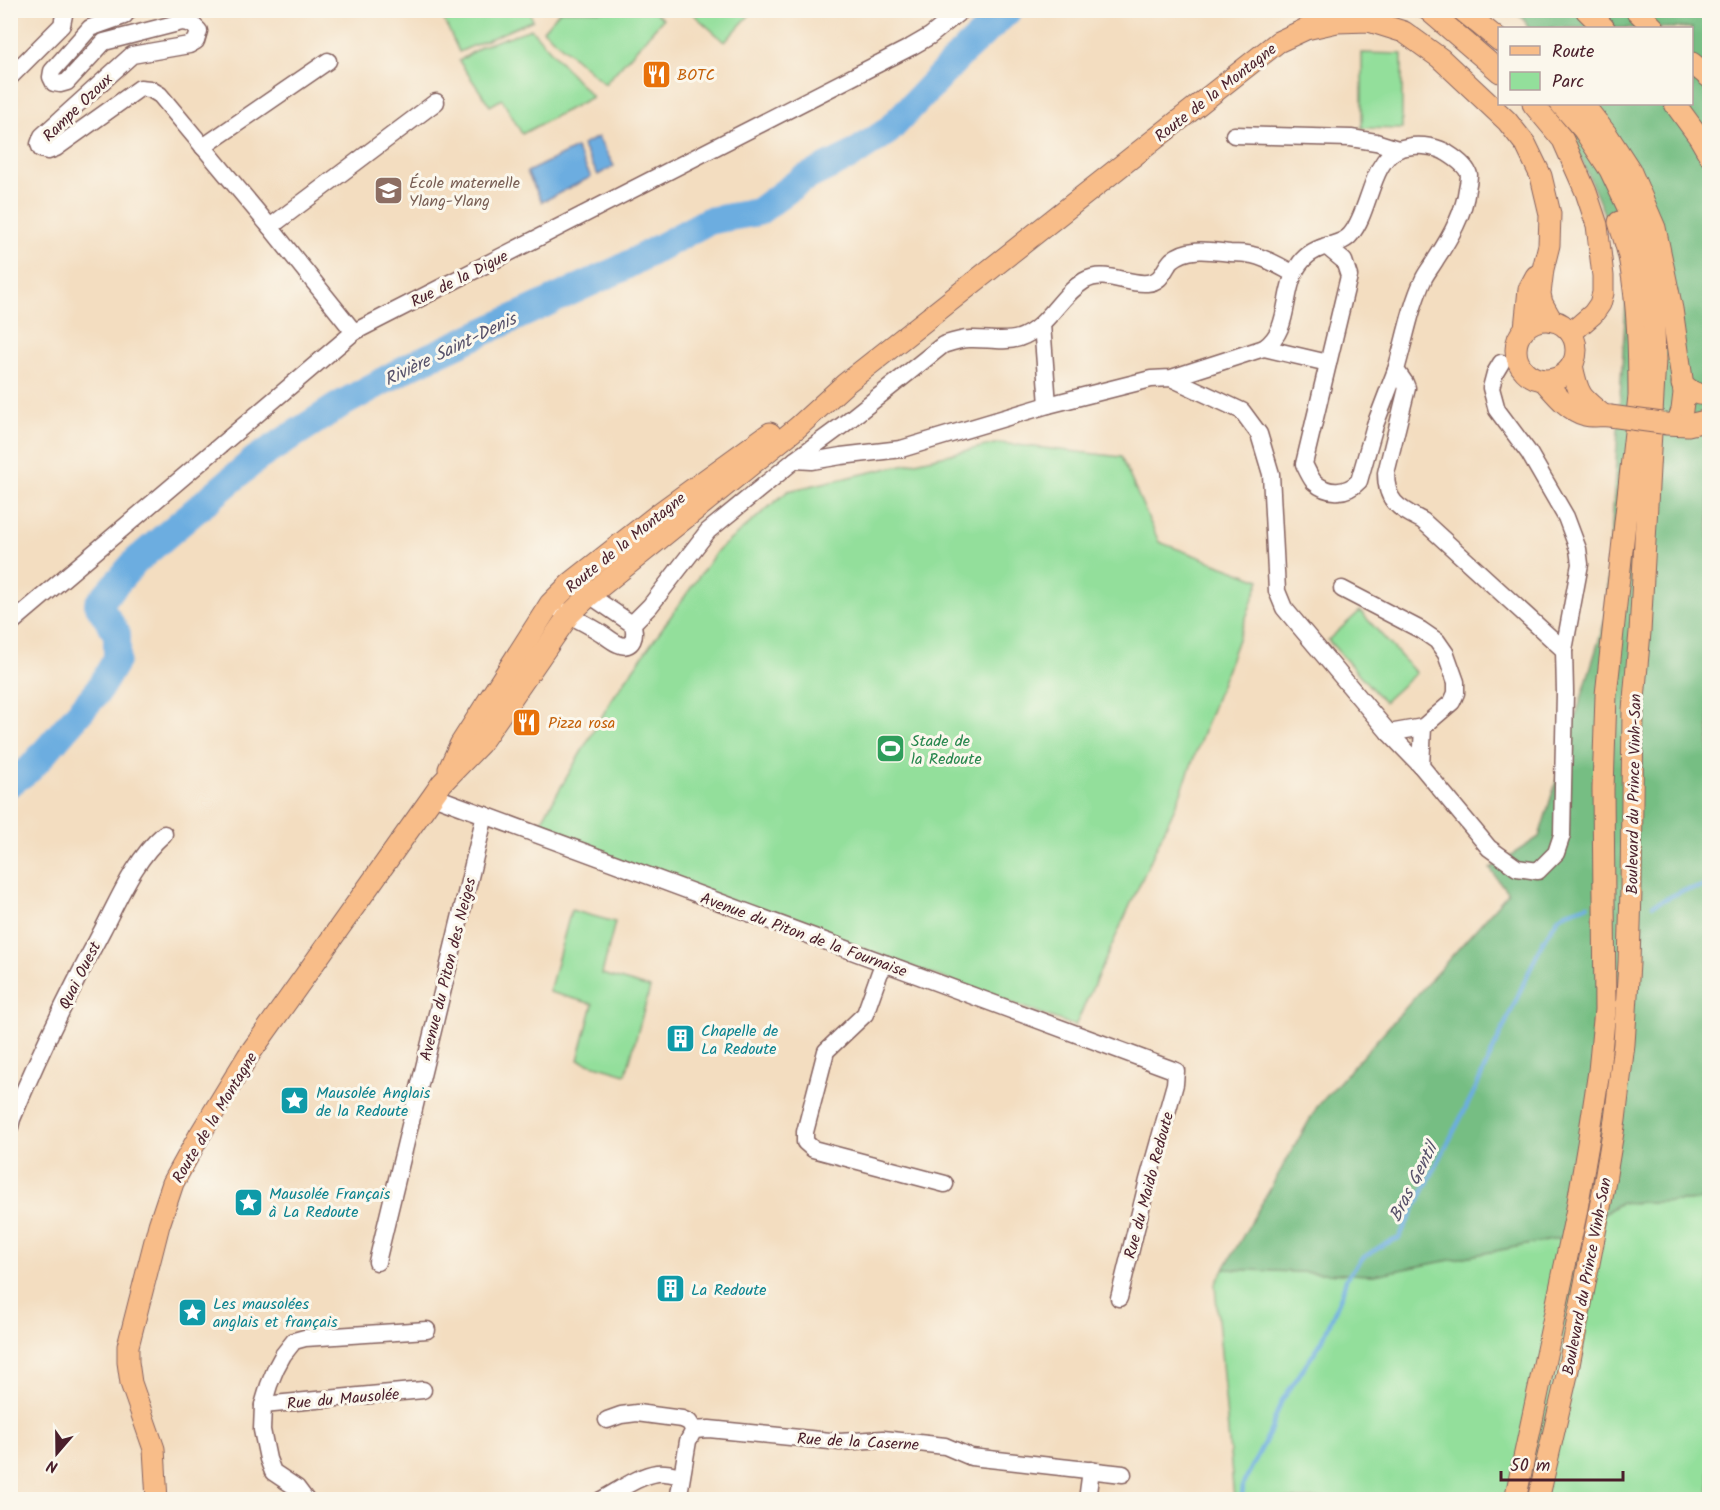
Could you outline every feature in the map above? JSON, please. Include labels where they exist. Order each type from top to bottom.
[{"type":"main road","points":[[1428,10],[1498,70]]},
{"type":"main road","points":[[1436,10],[1498,56]]},
{"type":"main road","points":[[1462,10],[1498,39]]},
{"type":"main road","points":[[1471,10],[1498,30]]},
{"type":"main road","points":[[1586,10],[1603,27]]},
{"type":"main road","points":[[1636,10],[1653,27]]},
{"type":"main road","name":"Route de la Montagne","points":[[437,790],[460,745],[550,604],[571,583],[661,512],[751,446],[844,384],[1278,42],[1306,29],[1337,22],[1369,21],[1404,32],[1440,58],[1507,121],[1526,145],[1541,176],[1550,214],[1549,245],[1542,269],[1540,294],[1542,303],[1552,321]]},
{"type":"main road","points":[[1693,64],[1710,78]]},
{"type":"main road","points":[[1534,105],[1563,140],[1586,192],[1597,225],[1603,293],[1600,304],[1593,314],[1571,333]]},
{"type":"main road","name":"Boulevard du Prince Vinh-San","points":[[1515,1500],[1576,1214],[1599,1071],[1605,1010],[1603,789],[1606,695],[1639,396],[1635,295],[1630,260],[1614,207],[1599,171],[1577,135],[1551,105]]},
{"type":"main road","name":"Boulevard du Prince Vinh-San","points":[[1538,1500],[1567,1374],[1603,1192],[1624,1044],[1631,889],[1633,710],[1641,620],[1655,359],[1653,297],[1644,254],[1630,212],[1610,170],[1583,129],[1563,105]]},
{"type":"main road","points":[[1583,105],[1608,136],[1630,170],[1655,228],[1672,309],[1684,393],[1682,410],[1670,424]]},
{"type":"main road","points":[[1676,105],[1710,156]]},
{"type":"main road","name":"Route de la Montagne","points":[[1525,328],[1529,289],[1542,269]]},
{"type":"main road","points":[[1540,320],[1552,321],[1565,326],[1571,333],[1575,340],[1576,357],[1572,365],[1560,377],[1543,380],[1527,374],[1521,368],[1517,360],[1516,343],[1525,328],[1540,320]]},
{"type":"main road","points":[[1572,365],[1579,394],[1588,404],[1607,416]]},
{"type":"main road","points":[[1543,380],[1575,411],[1592,416],[1688,425],[1710,420]]},
{"type":"main road","name":"Route de la Montagne","points":[[157,1500],[154,1449],[131,1383],[128,1346],[159,1226],[173,1183],[248,1056],[437,790],[480,744],[569,615],[590,595],[798,427],[844,384]]},
{"type":"main road","points":[[1682,384],[1692,393],[1710,394]]},
{"type":"street","points":[[10,77],[62,25],[65,10]]},
{"type":"street","name":"Rampe Ozoux","points":[[129,10],[124,16],[90,28],[52,71],[51,77],[54,82],[60,84],[67,82],[104,42],[182,22],[192,24],[199,31],[196,41],[189,45],[132,56],[42,136],[39,144],[41,149],[48,152],[56,148],[140,88],[150,89],[160,95],[354,332]]},
{"type":"street","name":"Rue de la Digue","points":[[10,624],[354,332],[911,47],[930,36],[962,10]]},
{"type":"street","points":[[203,147],[328,61]]},
{"type":"street","points":[[270,227],[436,102]]},
{"type":"street","points":[[1234,135],[1351,138],[1376,142],[1398,149],[1416,146],[1431,147],[1446,152],[1464,165],[1469,176],[1462,212],[1424,277],[1413,304],[1396,370],[1375,424],[1359,481],[1344,492],[1320,487],[1312,480],[1304,464],[1349,276],[1344,261],[1326,246]]},
{"type":"street","points":[[795,460],[812,461],[901,449],[1048,405],[1151,379],[1172,378],[1264,348],[1272,343],[1281,327],[1294,274],[1306,255],[1350,237],[1359,223],[1384,160],[1398,149]]},
{"type":"street","points":[[632,624],[650,606],[708,531],[943,345],[957,340],[1004,341],[1019,338],[1042,324],[1076,287],[1087,279],[1098,276],[1148,284],[1158,280],[1172,260],[1186,252],[1198,250],[1252,255],[1272,262],[1294,274]]},
{"type":"street","points":[[1042,324],[1048,405]]},
{"type":"street","points":[[1264,348],[1328,363]]},
{"type":"street","points":[[1172,378],[1242,411],[1258,434],[1270,474],[1277,591],[1284,608],[1489,848],[1517,868],[1538,871],[1556,853],[1562,835],[1564,650],[1580,564],[1578,549],[1566,517],[1529,453],[1497,410],[1491,388],[1500,363]]},
{"type":"street","points":[[1396,370],[1407,388],[1386,473],[1386,487],[1392,501],[1401,510],[1423,521],[1564,650]]},
{"type":"street","points":[[550,604],[620,645],[627,645],[632,641],[635,631],[632,624],[571,583]]},
{"type":"street","points":[[1342,589],[1421,630],[1437,641],[1446,654],[1456,682],[1456,693],[1452,702],[1423,727],[1389,733]]},
{"type":"street","points":[[1421,766],[1423,727]]},
{"type":"street","name":"Avenue du Piton de la Fournaise","points":[[437,790],[484,815],[1176,1071]]},
{"type":"street","name":"Avenue du Piton des Neiges","points":[[377,1262],[484,815]]},
{"type":"street","name":"Quai Ouest","points":[[10,1126],[38,1058],[131,875],[154,843],[164,834]]},
{"type":"street","points":[[887,964],[880,972],[865,1014],[826,1050],[805,1132],[805,1142],[813,1149],[945,1184]]},
{"type":"street","name":"Rue du Maido Redoute","points":[[1119,1298],[1148,1180],[1175,1084],[1176,1071]]},
{"type":"street","name":"Rue du Mausolée","points":[[306,1500],[297,1488],[273,1472],[262,1430],[263,1405],[269,1385],[283,1355],[294,1341],[305,1338],[427,1330]]},
{"type":"street","name":"Rue du Mausolée","points":[[263,1405],[423,1390]]},
{"type":"street","points":[[607,1420],[637,1413],[689,1422],[694,1430],[688,1441],[678,1500]]},
{"type":"street","name":"Rue de la Caserne","points":[[694,1430],[709,1429],[852,1442],[883,1439],[945,1446],[970,1457],[1123,1474]]},
{"type":"street","points":[[1087,1500],[1091,1470]]},
{"type":"street","points":[[601,1500],[656,1473],[681,1476]]},
{"type":"green space","points":[[696,10],[753,11],[725,42],[693,14]]},
{"type":"green space","points":[[440,11],[529,11],[533,20],[459,52]]},
{"type":"green space","points":[[560,11],[653,11],[663,19],[605,84],[543,30]]},
{"type":"green space","points":[[1512,11],[1709,11],[1709,1200],[1620,1203],[1566,1237],[1374,1275],[1224,1269],[1317,1107],[1508,893],[1490,869],[1539,837],[1606,617],[1628,272],[1559,105],[1693,105],[1693,27],[1528,27],[1524,19]]},
{"type":"green space","points":[[531,29],[592,97],[522,134],[502,99],[490,106],[459,61],[482,46]]},
{"type":"green space","points":[[1362,53],[1402,54],[1402,129],[1362,128]]},
{"type":"green space","name":"Stade de la Redoute","points":[[999,443],[1121,457],[1159,542],[1260,580],[1179,798],[1075,1026],[536,830],[612,699],[717,551],[788,491]]},
{"type":"green space","points":[[1360,611],[1416,673],[1384,702],[1328,640]]},
{"type":"green space","points":[[571,910],[615,922],[602,974],[650,988],[626,1074],[578,1060],[593,1004],[549,992]]},
{"type":"green space","points":[[1709,1200],[1709,1499],[1234,1499],[1215,1285],[1224,1269],[1374,1275],[1566,1237],[1620,1203]]},
{"type":"water","points":[[598,137],[614,166],[598,175],[582,145]]},
{"type":"water","points":[[576,148],[591,177],[542,202],[527,172]]},
{"type":"waterway","name":"Rivière Saint-Denis","points":[[10,783],[31,768],[98,691],[117,659],[117,634],[98,604],[136,561],[256,459],[338,406],[412,365],[620,269],[708,221],[758,212],[801,180],[852,155],[888,131],[962,53],[1009,10]]},
{"type":"waterway","name":"Bras Gentil","points":[[1653,905],[1682,891],[1710,885]]},
{"type":"waterway","name":"Bras Gentil","points":[[1242,1500],[1243,1484],[1269,1434],[1281,1402],[1322,1341],[1346,1279],[1361,1259],[1399,1238],[1474,1092],[1543,941],[1559,917],[1588,905]]},
{"type":"place","name":"BOTC","points":[[656,74]]},
{"type":"place","name":"École maternelle Ylang-Ylang","points":[[388,191]]},
{"type":"place","name":"Pizza rosa","points":[[527,722]]},
{"type":"place","name":"Stade de la Redoute","points":[[890,749]]},
{"type":"place","name":"Chapelle de La Redoute","points":[[680,1039]]},
{"type":"place","name":"Mausolée Anglais de la Redoute","points":[[295,1101]]},
{"type":"place","name":"Mausolée Français à La Redoute","points":[[248,1202]]},
{"type":"place","name":"La Redoute","points":[[670,1289]]},
{"type":"place","name":"Les mausolées anglais et français","points":[[192,1312]]}]
